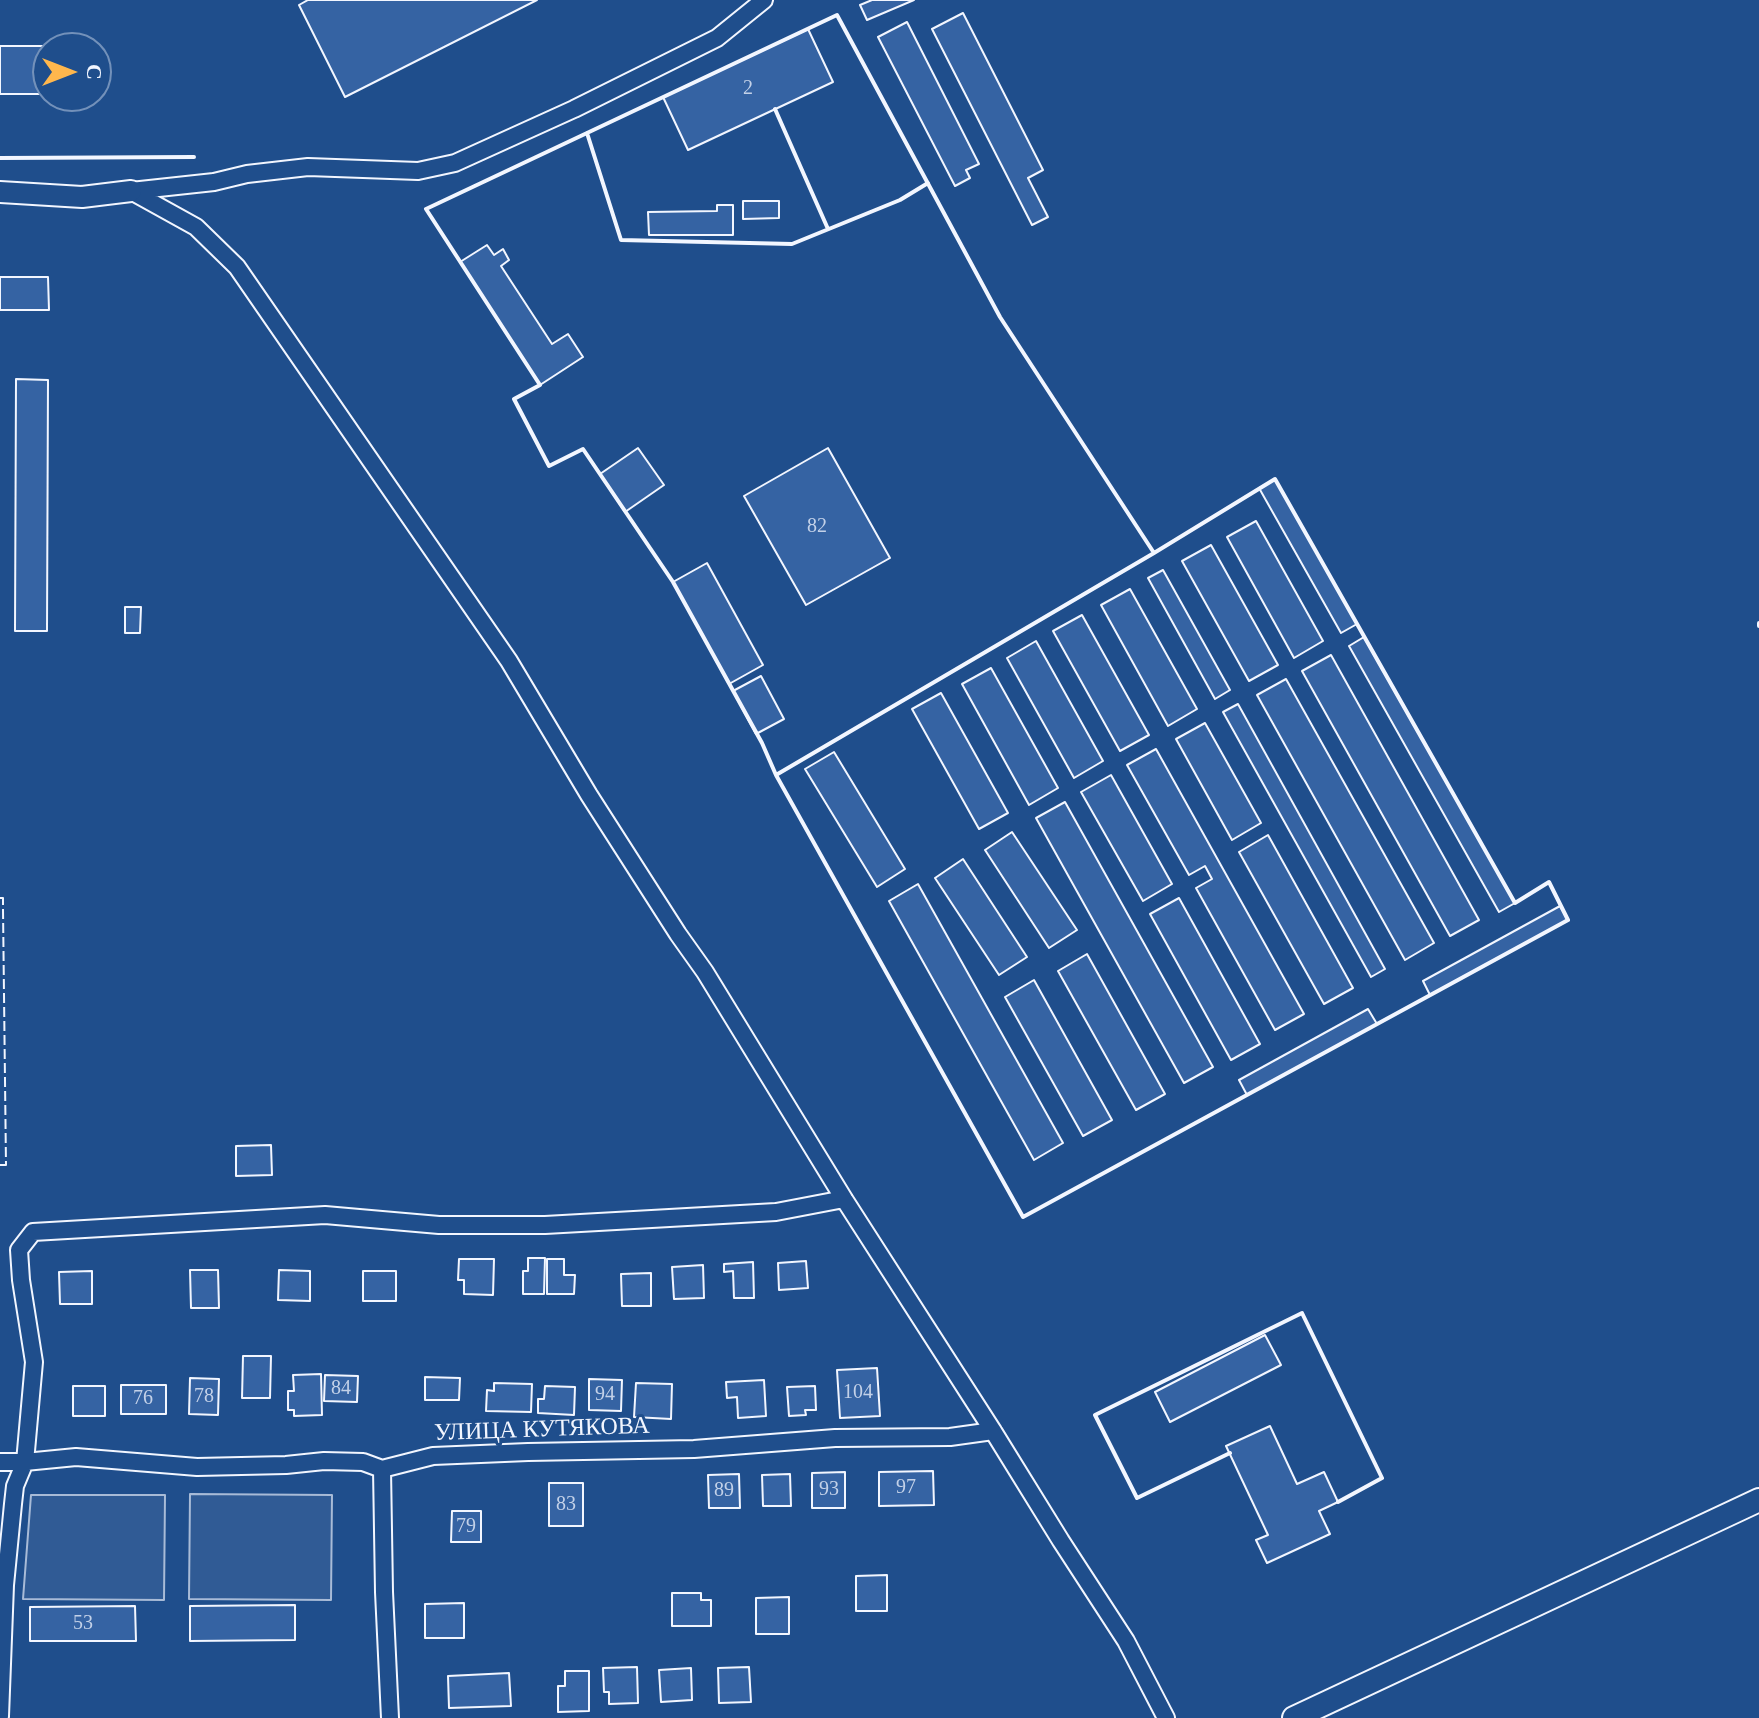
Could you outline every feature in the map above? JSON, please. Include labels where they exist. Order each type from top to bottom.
[{"type":"main road","points":[[1294,1718],[1759,1500]]},
{"type":"street","points":[[0,192],[82,197],[214,182],[247,174],[308,167],[418,171],[455,163],[574,109],[717,38],[764,0]]},
{"type":"street","points":[[131,191],[196,227],[237,267],[509,661],[589,795],[705,972],[844,1199],[1126,1641],[1166,1718]]},
{"type":"street","points":[[0,1716],[5,1585],[15,1486],[25,1462],[34,1362],[19,1250],[33,1232],[325,1215],[439,1225],[545,1225],[776,1212],[844,1199]]},
{"type":"street","name":"УЛИЦА КУТЯКОВА","points":[[0,1462],[76,1457],[197,1467],[324,1461],[363,1462],[382,1469],[433,1456],[694,1449],[835,1438],[950,1437],[993,1431]]},
{"type":"street","points":[[382,1469],[390,1718]]},
{"type":"shaded area","points":[[190,1494],[332,1495],[331,1600],[189,1599]]},
{"type":"shaded area","points":[[31,1495],[165,1495],[164,1600],[23,1599]]},
{"type":"building","points":[[308,0],[537,0],[345,97],[299,5]]},
{"type":"building","points":[[872,0],[914,0],[867,20],[860,5]]},
{"type":"building","points":[[963,13],[1043,170],[1028,178],[1048,217],[1032,225],[932,29]]},
{"type":"building","points":[[907,22],[979,164],[966,170],[970,178],[955,186],[878,37]]},
{"type":"building","points":[[808,29],[833,82],[688,150],[663,97]]},
{"type":"building","points":[[0,46],[32,46],[32,94],[0,94]]},
{"type":"building","points":[[743,201],[779,201],[779,218],[743,219]]},
{"type":"building","points":[[717,205],[733,205],[733,235],[649,235],[648,212],[717,211]]},
{"type":"building","points":[[487,245],[494,255],[503,249],[509,260],[501,266],[552,344],[568,334],[583,357],[540,385],[460,262]]},
{"type":"building","points":[[0,277],[48,277],[49,310],[0,310]]},
{"type":"building","points":[[16,379],[48,380],[47,631],[15,631]]},
{"type":"building","points":[[638,448],[664,485],[625,512],[600,474]]},
{"type":"building","points":[[828,448],[890,558],[806,605],[744,496]]},
{"type":"building","points":[[1275,479],[1357,624],[1341,633],[1259,488]]},
{"type":"building","points":[[1256,521],[1323,641],[1294,658],[1227,537]]},
{"type":"building","points":[[1211,545],[1278,665],[1249,681],[1182,561]]},
{"type":"building","points":[[707,563],[763,665],[729,684],[673,582]]},
{"type":"building","points":[[1163,570],[1230,690],[1215,699],[1148,578]]},
{"type":"building","points":[[1130,589],[1197,709],[1168,726],[1101,605]]},
{"type":"building","points":[[125,607],[141,607],[140,633],[125,633]]},
{"type":"building","points":[[1082,615],[1149,735],[1120,751],[1053,631]]},
{"type":"building","points":[[1364,637],[1515,903],[1499,912],[1349,646]]},
{"type":"building","points":[[1036,641],[1103,761],[1074,778],[1007,658]]},
{"type":"building","points":[[1331,655],[1479,920],[1450,936],[1302,671]]},
{"type":"building","points":[[991,668],[1058,788],[1029,805],[962,684]]},
{"type":"building","points":[[761,676],[784,719],[756,734],[733,691]]},
{"type":"building","points":[[1286,679],[1434,943],[1405,960],[1257,695]]},
{"type":"building","points":[[941,693],[1008,813],[979,829],[912,709]]},
{"type":"building","points":[[1238,704],[1385,969],[1371,977],[1223,712]]},
{"type":"building","points":[[1205,723],[1261,823],[1232,840],[1176,739]]},
{"type":"building","points":[[1156,749],[1304,1014],[1275,1030],[1196,888],[1212,879],[1205,866],[1189,875],[1127,765]]},
{"type":"building","points":[[834,752],[905,869],[877,887],[805,769]]},
{"type":"building","points":[[1111,775],[1172,884],[1143,901],[1081,792]]},
{"type":"building","points":[[1065,802],[1213,1067],[1184,1083],[1036,818]]},
{"type":"building","points":[[1012,832],[1077,930],[1049,948],[985,850]]},
{"type":"building","points":[[1268,835],[1353,988],[1324,1004],[1239,852]]},
{"type":"building","points":[[963,859],[1027,957],[999,975],[935,878]]},
{"type":"building","points":[[918,884],[1063,1143],[1034,1160],[889,901]]},
{"type":"building","points":[[1179,898],[1260,1044],[1231,1060],[1150,914]]},
{"type":"building","points":[[1560,906],[1568,920],[1430,995],[1423,981]]},
{"type":"building","points":[[1087,954],[1165,1094],[1136,1110],[1058,971]]},
{"type":"building","points":[[1034,980],[1112,1120],[1083,1136],[1005,997]]},
{"type":"building","points":[[1368,1009],[1377,1024],[1247,1095],[1239,1080]]},
{"type":"building","points":[[271,1145],[272,1175],[236,1176],[236,1146]]},
{"type":"building","points":[[528,1258],[545,1258],[544,1294],[523,1294],[523,1271],[528,1271]]},
{"type":"building","points":[[459,1259],[494,1259],[493,1295],[464,1294],[464,1280],[458,1280]]},
{"type":"building","points":[[547,1259],[564,1259],[564,1275],[575,1275],[574,1294],[547,1294]]},
{"type":"building","points":[[806,1261],[808,1288],[779,1290],[778,1263]]},
{"type":"building","points":[[753,1262],[754,1298],[734,1298],[733,1271],[724,1272],[724,1264]]},
{"type":"building","points":[[703,1265],[704,1298],[674,1299],[672,1267]]},
{"type":"building","points":[[190,1270],[218,1270],[219,1308],[191,1308]]},
{"type":"building","points":[[279,1270],[310,1271],[310,1301],[278,1300]]},
{"type":"building","points":[[92,1271],[92,1304],[60,1304],[59,1272]]},
{"type":"building","points":[[363,1271],[396,1271],[396,1301],[363,1301]]},
{"type":"building","points":[[651,1273],[651,1306],[622,1306],[621,1274]]},
{"type":"building","points":[[1265,1335],[1281,1365],[1170,1422],[1155,1392]]},
{"type":"building","points":[[243,1356],[271,1356],[270,1398],[242,1398]]},
{"type":"building","points":[[877,1368],[880,1416],[840,1418],[837,1370]]},
{"type":"building","points":[[321,1374],[322,1415],[294,1416],[294,1410],[288,1410],[288,1391],[294,1391],[293,1375]]},
{"type":"building","points":[[325,1375],[358,1376],[357,1402],[324,1401]]},
{"type":"building","points":[[425,1377],[460,1378],[459,1400],[425,1400]]},
{"type":"building","points":[[190,1378],[219,1379],[218,1415],[189,1414]]},
{"type":"building","points":[[589,1379],[622,1380],[621,1411],[589,1410]]},
{"type":"building","points":[[764,1380],[766,1416],[738,1418],[737,1397],[727,1398],[726,1382]]},
{"type":"building","points":[[494,1383],[532,1384],[531,1412],[486,1411],[487,1390],[494,1391]]},
{"type":"building","points":[[636,1383],[672,1384],[671,1419],[634,1417]]},
{"type":"building","points":[[121,1385],[166,1385],[166,1414],[121,1414]]},
{"type":"building","points":[[73,1386],[105,1386],[105,1416],[73,1416]]},
{"type":"building","points":[[545,1386],[575,1387],[574,1415],[538,1413],[538,1399],[544,1399]]},
{"type":"building","points":[[815,1386],[816,1410],[805,1410],[806,1415],[789,1416],[787,1387]]},
{"type":"building","points":[[1270,1426],[1297,1484],[1324,1472],[1338,1502],[1319,1511],[1330,1534],[1267,1563],[1256,1540],[1268,1535],[1226,1446]]},
{"type":"building","points":[[933,1471],[934,1505],[879,1506],[879,1472]]},
{"type":"building","points":[[845,1472],[845,1508],[812,1508],[812,1473]]},
{"type":"building","points":[[739,1474],[740,1508],[709,1508],[708,1475]]},
{"type":"building","points":[[790,1474],[791,1506],[763,1506],[762,1475]]},
{"type":"building","points":[[549,1483],[583,1483],[583,1526],[549,1526]]},
{"type":"building","points":[[452,1511],[481,1511],[481,1542],[451,1542]]},
{"type":"building","points":[[887,1575],[887,1611],[856,1611],[856,1576]]},
{"type":"building","points":[[672,1593],[701,1593],[701,1600],[711,1600],[711,1626],[672,1626]]},
{"type":"building","points":[[789,1597],[789,1634],[756,1634],[756,1598]]},
{"type":"building","points":[[464,1603],[464,1638],[425,1638],[425,1604]]},
{"type":"building","points":[[295,1605],[295,1640],[190,1641],[190,1606]]},
{"type":"building","points":[[135,1606],[136,1641],[30,1641],[30,1607]]},
{"type":"building","points":[[637,1667],[638,1703],[609,1704],[609,1692],[604,1692],[603,1668]]},
{"type":"building","points":[[749,1667],[751,1702],[719,1703],[718,1668]]},
{"type":"building","points":[[691,1668],[692,1700],[661,1702],[659,1670]]},
{"type":"building","points":[[565,1671],[589,1671],[589,1711],[558,1712],[558,1686],[565,1686]]},
{"type":"building","points":[[509,1673],[511,1706],[449,1708],[448,1676]]},
{"type":"fence","points":[[0,898],[3,898],[6,1165],[0,1165]]},
{"type":"wall","points":[[837,15],[1000,317],[1154,553],[776,775],[762,743],[673,582],[583,449],[549,466],[514,399],[540,385],[426,209],[837,15]]},
{"type":"wall","points":[[775,109],[828,229]]},
{"type":"wall","points":[[587,133],[621,240],[792,244],[900,200],[928,183]]},
{"type":"wall","points":[[0,158],[194,157]]},
{"type":"wall","points":[[1275,479],[1515,903],[1549,882],[1568,920],[1023,1217],[776,775],[1275,479]]},
{"type":"wall","points":[[1230,1453],[1137,1498],[1095,1415],[1302,1313],[1382,1478],[1338,1502]]}]
